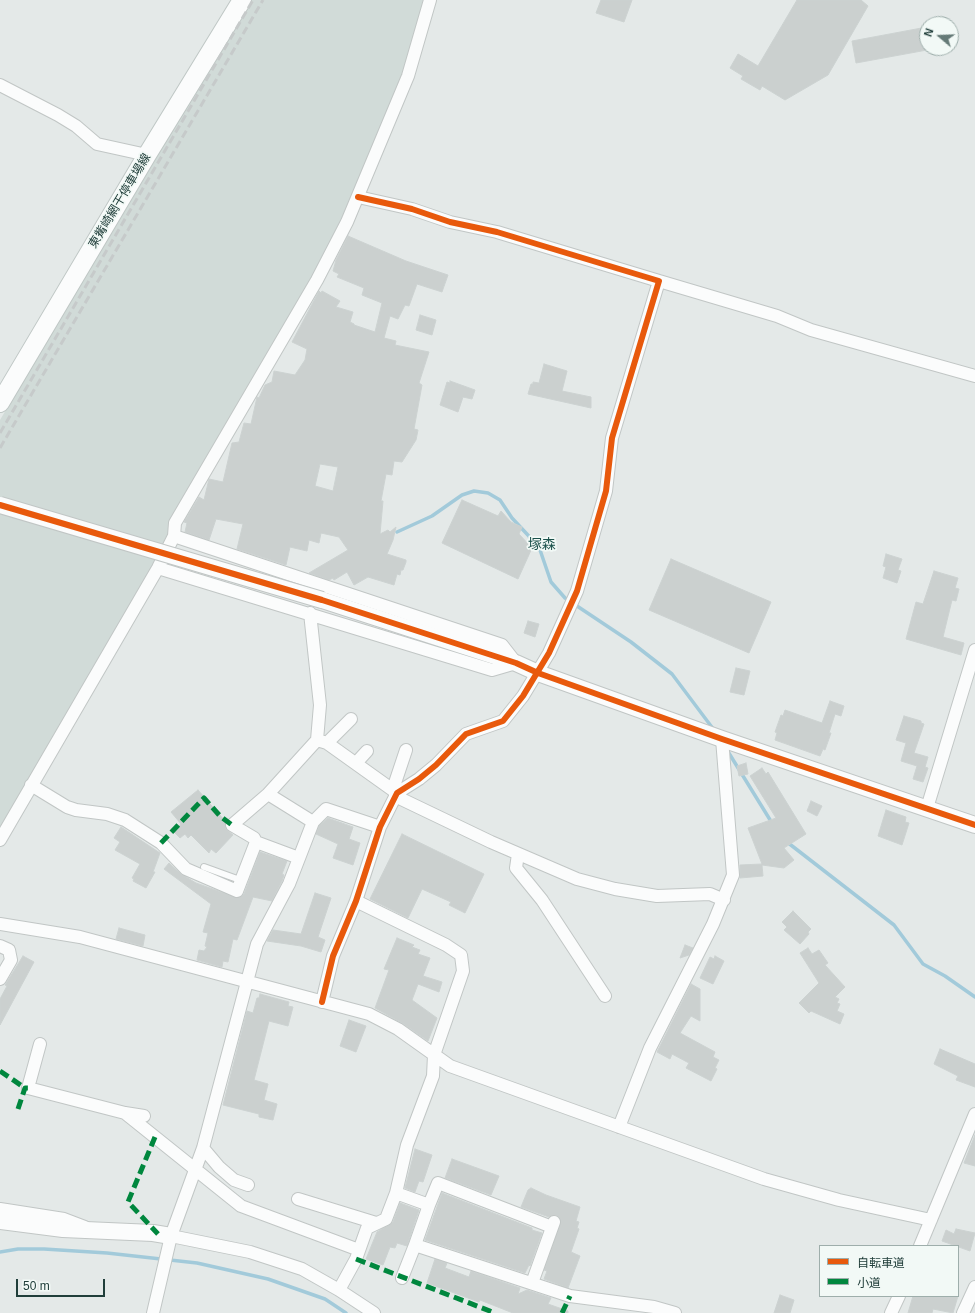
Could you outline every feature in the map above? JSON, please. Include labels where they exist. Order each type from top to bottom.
[{"type":"main road","name":"東觜崎網干停車場線","points":[[0,403],[147,155],[242,0]]},
{"type":"street","points":[[0,840],[158,568],[174,536],[175,523],[317,280],[358,197],[408,76],[430,0]]},
{"type":"street","points":[[0,85],[58,115],[76,126],[97,144],[147,155]]},
{"type":"street","points":[[358,197],[412,209],[450,222],[497,232],[777,316],[811,330],[975,376]]},
{"type":"street","points":[[395,793],[419,779],[436,765],[466,734],[503,721],[523,696],[549,653],[577,591],[606,491],[612,438],[659,281]]},
{"type":"street","points":[[0,505],[322,600],[516,663],[538,673],[722,739],[975,825]]},
{"type":"street","points":[[174,536],[502,646],[516,663]]},
{"type":"street","points":[[158,568],[310,613],[492,670],[516,663]]},
{"type":"street","points":[[310,613],[320,705],[322,742]]},
{"type":"street","points":[[927,808],[975,650]]},
{"type":"street","points":[[299,858],[256,842],[254,838],[232,825],[268,794],[322,742],[351,719]]},
{"type":"street","points":[[619,1127],[650,1048],[724,900],[733,875],[722,739]]},
{"type":"street","points":[[322,742],[356,764],[395,793],[518,854],[577,879],[615,889],[657,896],[710,894],[724,900]]},
{"type":"street","points":[[356,764],[367,750]]},
{"type":"street","points":[[322,1002],[333,956],[356,901],[380,827],[395,793],[406,750]]},
{"type":"street","points":[[31,785],[67,807],[76,810],[107,814],[125,820],[161,843],[186,869],[203,878],[237,891],[256,842]]},
{"type":"street","points":[[268,794],[313,822]]},
{"type":"street","points":[[153,1313],[171,1236],[203,1148],[258,944],[286,890],[313,822],[326,809],[380,827]]},
{"type":"street","points":[[518,854],[516,868],[542,900],[605,996]]},
{"type":"street","points":[[339,1290],[359,1250],[367,1228],[386,1219],[396,1193],[407,1145],[433,1076],[434,1055],[463,971],[461,955],[446,945],[356,901]]},
{"type":"street","points":[[0,924],[80,937],[369,1014],[398,1029],[450,1066],[764,1179],[839,1200],[931,1220]]},
{"type":"street","points":[[0,946],[9,950],[11,960],[0,979]]},
{"type":"street","points":[[40,1044],[28,1088],[125,1113],[144,1116]]},
{"type":"street","points":[[125,1113],[241,1206],[359,1250]]},
{"type":"street","points":[[920,1245],[975,1114]]},
{"type":"street","points":[[203,1148],[219,1167],[234,1180],[248,1185]]},
{"type":"street","points":[[402,1278],[438,1184],[553,1224],[532,1283]]},
{"type":"street","points":[[396,1193],[429,1205]]},
{"type":"street","points":[[298,1199],[329,1203],[376,1223]]},
{"type":"street","points":[[0,1209],[64,1219],[94,1230]]},
{"type":"street","points":[[0,1221],[48,1227],[171,1236],[250,1252],[302,1269],[339,1290],[374,1313]]},
{"type":"street","points":[[415,1245],[570,1296],[654,1307],[675,1313]]},
{"type":"street","points":[[964,1313],[975,1287]]},
{"type":"street","points":[[891,1313],[899,1297]]},
{"type":"lane","points":[[204,866],[240,880]]},
{"type":"shaded area","points":[[248,0],[423,0],[407,64],[356,192],[293,317],[147,580],[87,678],[0,828],[0,420]]},
{"type":"building","points":[[601,0],[632,0],[624,22],[596,13]]},
{"type":"building","points":[[797,0],[861,0],[868,6],[828,75],[785,100],[762,86],[760,90],[741,79],[743,76],[730,68],[738,54],[758,66]]},
{"type":"building","points":[[919,28],[919,51],[856,63],[852,41]]},
{"type":"building","points":[[348,236],[406,261],[448,275],[442,292],[417,284],[409,306],[405,305],[398,319],[390,316],[384,338],[396,341],[395,345],[429,352],[419,383],[422,385],[414,429],[418,430],[416,440],[402,462],[394,461],[392,475],[386,474],[381,501],[383,501],[380,534],[388,530],[390,532],[396,527],[393,540],[387,554],[406,560],[400,575],[397,574],[394,585],[368,577],[354,585],[347,572],[334,580],[333,578],[329,580],[309,573],[348,550],[339,537],[321,533],[319,543],[309,540],[307,551],[290,547],[286,565],[237,549],[243,524],[216,519],[209,540],[185,532],[187,523],[184,522],[199,497],[204,500],[209,479],[223,482],[232,443],[239,442],[244,423],[251,424],[257,397],[259,398],[265,385],[272,382],[274,371],[295,375],[305,360],[307,349],[292,342],[319,291],[321,293],[322,291],[340,301],[336,307],[353,312],[350,322],[354,325],[375,332],[382,303],[362,295],[364,288],[337,277],[339,274],[333,271],[336,260]],"holes":[[[320,464],[338,467],[333,491],[315,486]]]},
{"type":"building","points":[[420,315],[436,320],[432,335],[416,330]]},
{"type":"building","points":[[544,364],[567,371],[562,391],[591,397],[591,408],[528,394],[533,382],[539,383]]},
{"type":"building","points":[[450,381],[475,390],[472,399],[463,397],[458,412],[440,405],[447,382],[450,383]]},
{"type":"building","points":[[462,500],[498,516],[501,511],[511,522],[522,527],[519,534],[532,548],[518,579],[442,543]]},
{"type":"building","points":[[886,554],[902,559],[898,570],[901,571],[897,583],[883,578],[886,567],[883,566]]},
{"type":"building","points":[[671,559],[771,602],[749,653],[649,610]]},
{"type":"building","points":[[934,571],[958,578],[955,588],[959,589],[956,601],[952,600],[943,637],[964,643],[961,655],[906,639],[916,602],[923,604]]},
{"type":"building","points":[[528,621],[539,624],[535,637],[524,633]]},
{"type":"building","points":[[736,668],[750,671],[744,695],[730,692]]},
{"type":"building","points":[[830,701],[844,706],[841,716],[835,714],[829,733],[831,733],[825,750],[823,749],[820,756],[775,740],[777,733],[775,732],[781,715],[783,716],[785,710],[822,723]]},
{"type":"building","points":[[904,716],[921,721],[921,723],[924,724],[914,753],[928,757],[925,767],[928,768],[923,782],[913,779],[917,766],[901,761],[906,743],[896,740]]},
{"type":"building","points":[[746,763],[748,774],[739,776],[737,766]]},
{"type":"building","points":[[762,768],[766,774],[768,772],[806,834],[784,848],[794,860],[784,868],[762,865],[763,876],[740,878],[740,865],[762,864],[748,828],[776,818],[750,776]]},
{"type":"building","points":[[198,790],[225,821],[226,829],[233,835],[216,853],[211,849],[209,853],[191,835],[188,838],[185,834],[180,838],[173,831],[181,824],[171,812]]},
{"type":"building","points":[[811,801],[822,806],[817,816],[807,811]]},
{"type":"building","points":[[886,810],[906,817],[905,822],[909,823],[902,845],[878,836]]},
{"type":"building","points":[[328,818],[353,827],[349,839],[360,843],[353,865],[333,858],[338,844],[316,834],[319,826]]},
{"type":"building","points":[[121,827],[160,853],[153,872],[155,872],[146,888],[133,881],[134,879],[132,878],[140,864],[115,850],[120,842],[114,838]]},
{"type":"building","points":[[402,834],[484,874],[465,913],[449,905],[451,902],[422,889],[408,918],[370,899]]},
{"type":"building","points":[[260,852],[287,861],[282,874],[284,875],[282,881],[272,901],[253,897],[237,940],[233,939],[228,962],[223,961],[222,967],[197,960],[199,950],[204,951],[207,947],[205,946],[208,933],[203,932],[211,904],[164,869],[169,863],[181,874],[196,883],[238,898],[244,894]]},
{"type":"building","points":[[315,893],[331,898],[318,937],[325,940],[321,952],[301,946],[267,941],[273,930],[301,934]]},
{"type":"building","points":[[793,911],[811,929],[808,932],[809,934],[800,944],[784,930],[787,927],[782,922]]},
{"type":"building","points":[[119,928],[145,935],[143,946],[116,939]]},
{"type":"building","points":[[397,938],[414,945],[412,947],[420,950],[418,954],[430,958],[423,976],[442,982],[439,992],[418,984],[412,1000],[437,1018],[428,1041],[402,1023],[375,1008],[389,970],[384,969]]},
{"type":"building","points":[[685,945],[693,948],[689,955],[680,958]]},
{"type":"building","points":[[808,948],[812,954],[819,950],[828,963],[825,965],[845,987],[835,997],[839,999],[837,1003],[840,1004],[837,1011],[844,1014],[840,1024],[811,1011],[809,1013],[799,1003],[819,983],[800,953]]},
{"type":"building","points":[[23,956],[34,962],[0,1025],[0,999],[7,986],[5,985]]},
{"type":"building","points":[[715,956],[724,961],[713,984],[700,978],[710,957],[714,959]]},
{"type":"building","points":[[691,984],[700,989],[700,1021],[691,1016],[680,1033],[715,1052],[713,1057],[719,1060],[715,1068],[717,1069],[711,1081],[686,1068],[689,1063],[672,1054],[670,1059],[657,1052]]},
{"type":"building","points":[[260,994],[289,1002],[288,1006],[293,1007],[288,1026],[269,1021],[254,1080],[268,1084],[264,1100],[277,1104],[273,1120],[259,1117],[259,1114],[223,1105],[247,1011],[253,1013],[257,998],[259,998]]},
{"type":"building","points":[[349,1020],[366,1026],[356,1052],[340,1046]]},
{"type":"building","points":[[940,1049],[975,1064],[975,1087],[956,1080],[958,1076],[934,1064]]},
{"type":"building","points":[[975,1135],[975,1166],[964,1163]]},
{"type":"building","points":[[415,1149],[432,1155],[423,1182],[419,1181],[415,1192],[405,1188]]},
{"type":"building","points":[[452,1159],[499,1176],[491,1195],[445,1178]]},
{"type":"building","points":[[531,1188],[580,1207],[576,1221],[579,1222],[577,1228],[579,1229],[571,1252],[580,1256],[568,1288],[544,1279],[547,1271],[544,1270],[561,1221],[556,1215],[549,1217],[521,1207],[528,1190]]},
{"type":"building","points":[[442,1193],[542,1233],[530,1266],[529,1265],[525,1273],[425,1240]]},
{"type":"building","points":[[400,1203],[419,1210],[407,1246],[397,1243],[395,1248],[390,1247],[383,1265],[366,1259],[377,1232],[393,1222]]},
{"type":"building","points":[[956,1229],[975,1233],[970,1251],[959,1247],[959,1245],[953,1245],[942,1241],[946,1230],[954,1234]]},
{"type":"building","points":[[435,1259],[447,1263],[445,1268],[469,1277],[471,1271],[520,1288],[518,1294],[527,1290],[551,1298],[548,1304],[568,1311],[568,1313],[513,1313],[480,1300],[479,1302],[427,1283]]},
{"type":"building","points":[[780,1295],[794,1300],[790,1313],[774,1313]]},
{"type":"building","points":[[913,1297],[958,1297],[953,1313],[933,1309],[932,1313],[908,1313]]},
{"type":"waterway","points":[[397,532],[432,516],[462,495],[474,491],[488,493],[500,500],[512,518],[539,547],[551,582],[565,598],[631,642],[672,674],[714,730]]},
{"type":"waterway","points":[[727,750],[772,823]]},
{"type":"waterway","points":[[787,842],[894,925],[923,964],[945,976],[975,997]]},
{"type":"waterway","points":[[0,1252],[18,1249],[44,1249],[107,1253],[197,1263],[268,1279],[325,1299],[346,1313]]},
{"type":"railway","points":[[0,433],[253,0]]},
{"type":"railway","points":[[0,448],[263,0]]},
{"type":"marked path","points":[[161,843],[204,798],[220,816],[232,825]]},
{"type":"marked path","points":[[0,1071],[25,1088]]},
{"type":"marked path","points":[[18,1109],[25,1088],[28,1088]]},
{"type":"marked path","points":[[155,1137],[128,1202],[158,1234]]},
{"type":"marked path","points":[[356,1259],[495,1313]]},
{"type":"marked path","points":[[562,1313],[570,1296]]},
{"type":"cycle path","points":[[322,1002],[333,956],[356,901],[380,827],[397,793],[419,779],[436,765],[466,734],[503,721],[523,696],[549,653],[577,591],[606,491],[612,438],[659,281],[497,232],[450,222],[412,209],[358,197]]},
{"type":"cycle path","points":[[0,505],[322,600],[516,663],[538,673],[722,739],[975,825]]},
{"type":"district","name":"塚森","points":[[542,545]]}]
